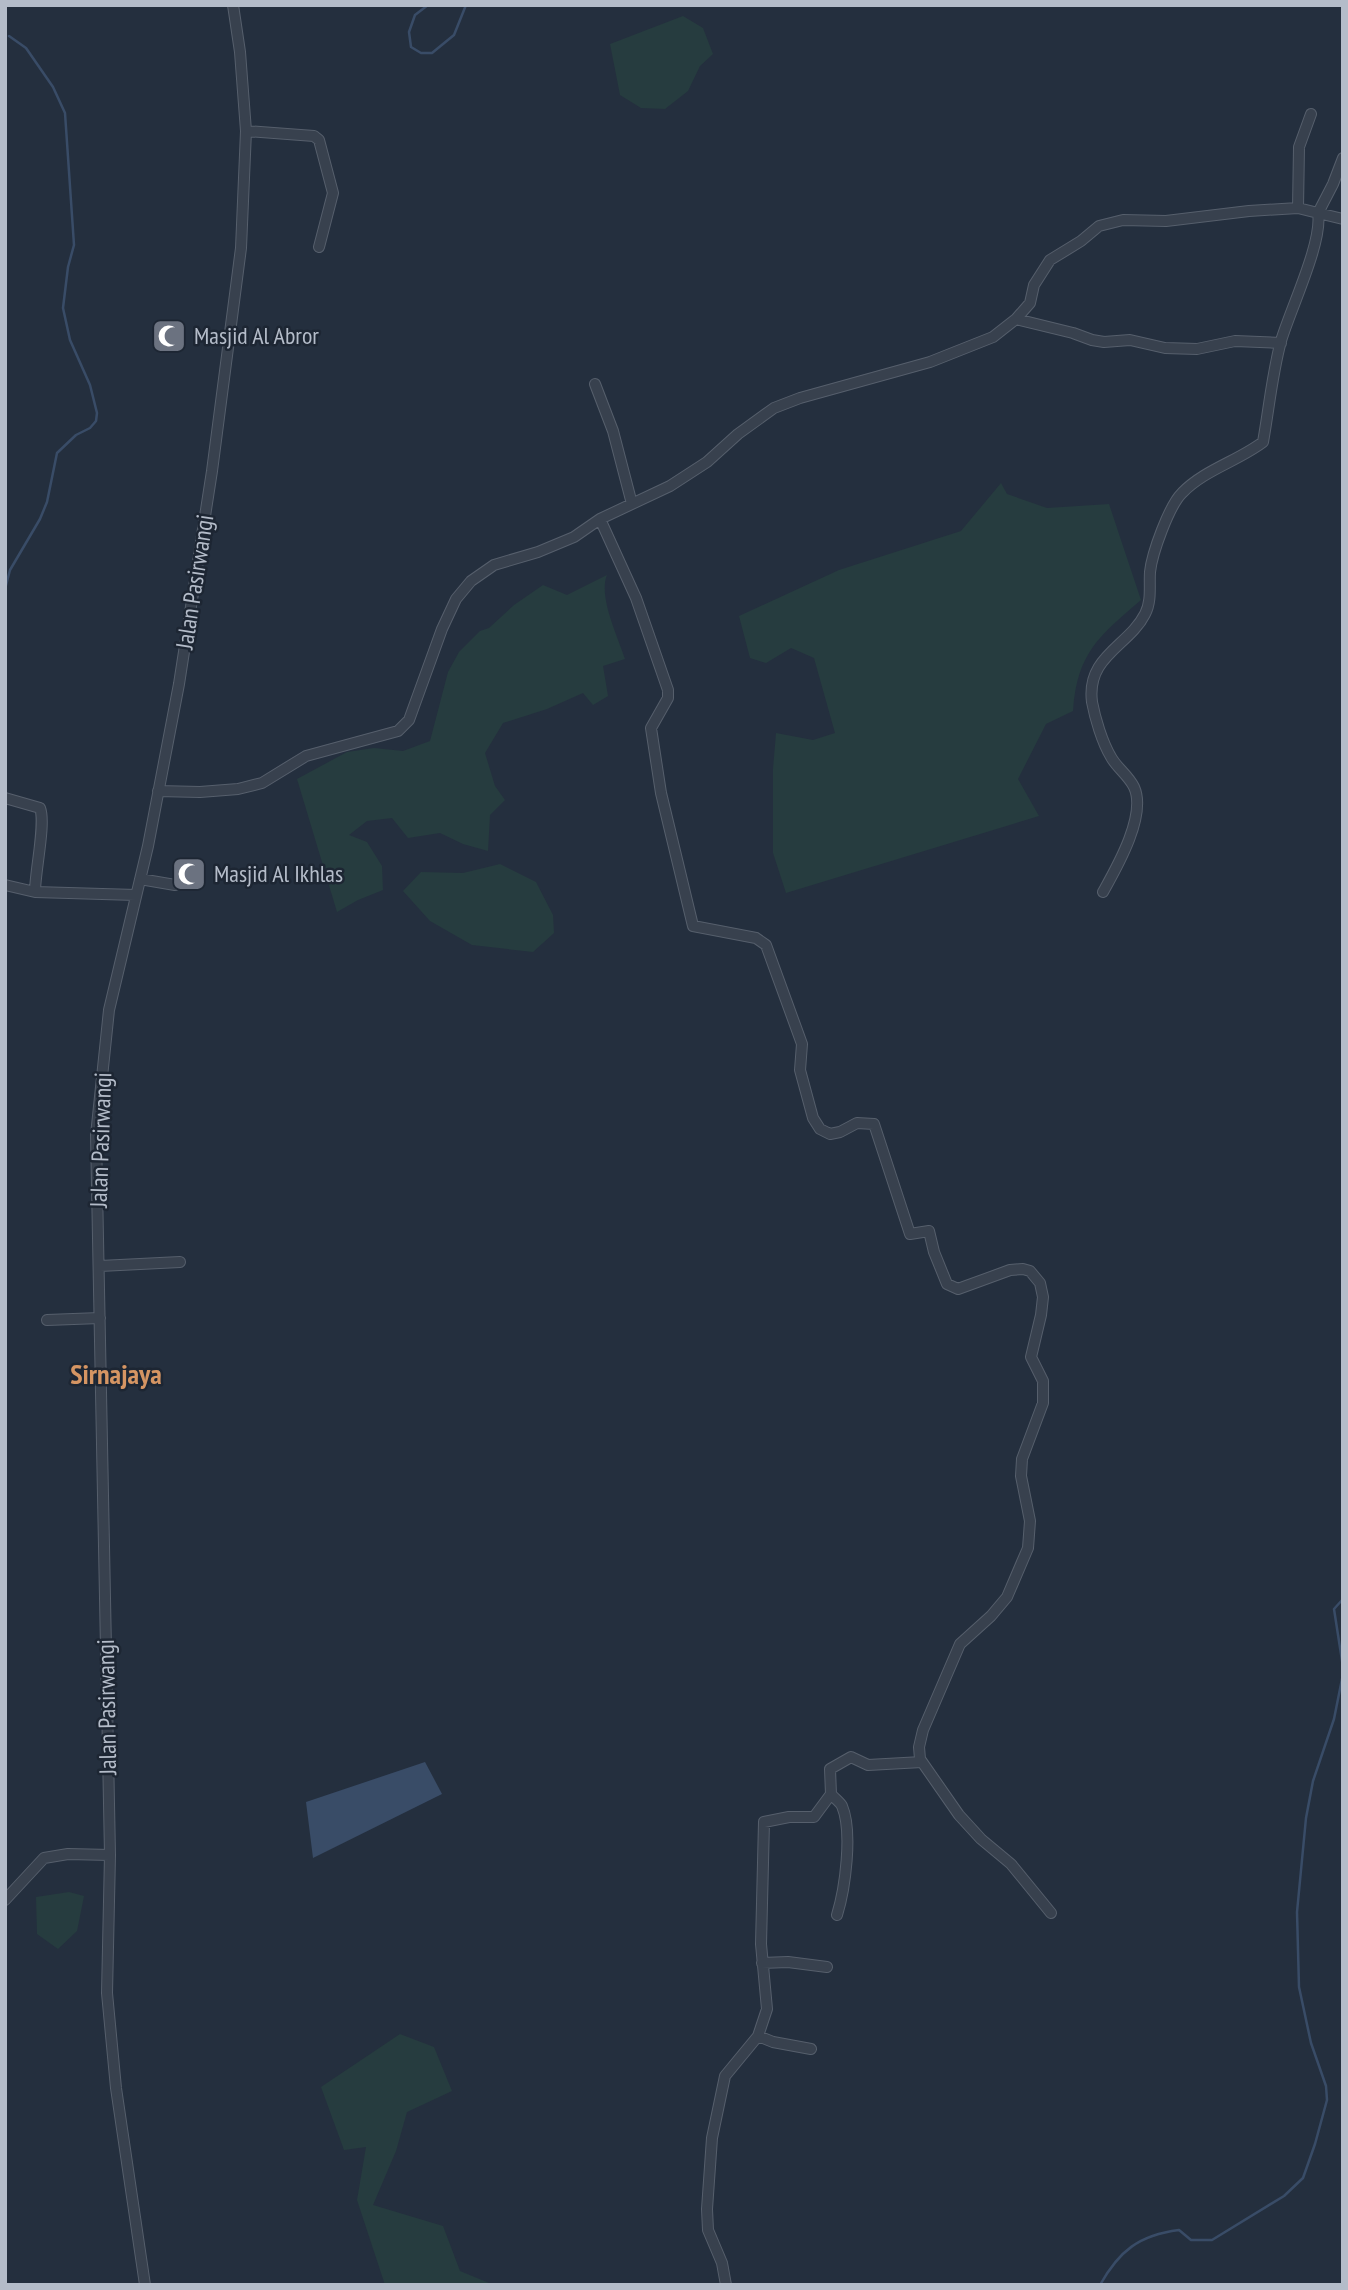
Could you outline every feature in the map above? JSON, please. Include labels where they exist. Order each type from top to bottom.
[{"type":"street","name":"Jalan Pasirwangi","points":[[145,2285],[110,2043],[107,1993],[110,1855],[96,1135],[109,1010],[140,879],[179,684],[212,471],[242,248],[246,131],[240,52],[233,5]]},
{"type":"street","points":[[1298,208],[1299,146],[1311,114]]},
{"type":"street","points":[[246,131],[314,136],[319,140],[333,192],[319,247]]},
{"type":"street","points":[[1103,891],[1123,856],[1135,818],[1137,801],[1132,784],[1111,758],[1094,710],[1092,691],[1095,674],[1106,656],[1146,612],[1152,558],[1175,501],[1198,480],[1263,442],[1280,342],[1319,226],[1318,213],[1343,158]]},
{"type":"street","points":[[158,791],[238,789],[262,783],[306,756],[398,731],[409,720],[442,629],[456,599],[471,581],[494,565],[538,552],[574,537],[600,519],[670,486],[707,462],[738,434],[774,408],[800,398],[930,362],[993,337],[1016,319],[1030,303],[1034,285],[1049,260],[1107,223],[1298,208],[1343,219]]},
{"type":"street","points":[[1016,319],[1073,332],[1092,340],[1130,340],[1165,348],[1197,349],[1236,341],[1280,342]]},
{"type":"street","points":[[595,384],[613,431],[632,504]]},
{"type":"street","points":[[600,519],[636,598],[668,690],[668,698],[651,728],[661,793],[693,926],[756,938],[766,945],[802,1044],[800,1070],[813,1118],[820,1129],[830,1134],[857,1124],[874,1124],[910,1234],[929,1231],[947,1284],[958,1289],[1010,1270],[1023,1269],[1030,1271],[1040,1283],[1043,1297],[1041,1315],[1031,1357],[1043,1381],[1043,1403],[1022,1459],[1021,1476],[1030,1521],[1028,1548],[1007,1597],[991,1616],[960,1644],[923,1730],[919,1747],[922,1762],[959,1815],[981,1839],[1011,1864],[1051,1913]]},
{"type":"street","points":[[5,798],[40,808],[42,812],[43,825],[35,871],[35,892]]},
{"type":"street","points":[[140,879],[175,885]]},
{"type":"street","points":[[5,885],[35,892],[136,895]]},
{"type":"street","points":[[100,1266],[180,1262]]},
{"type":"street","points":[[47,1320],[100,1318]]},
{"type":"street","points":[[726,2285],[722,2263],[708,2230],[712,2138],[725,2076],[758,2036],[767,2009],[762,1963],[764,1822],[789,1817],[814,1817],[831,1794],[830,1769],[851,1757],[868,1765],[922,1762]]},
{"type":"street","points":[[831,1794],[841,1805],[847,1846],[844,1891],[837,1915]]},
{"type":"street","points":[[5,1900],[44,1858],[68,1854],[110,1855]]},
{"type":"street","points":[[762,1963],[788,1962],[827,1967]]},
{"type":"street","points":[[758,2036],[773,2042],[811,2049]]},
{"type":"green space","points":[[683,16],[703,28],[713,54],[700,66],[688,91],[665,109],[641,108],[620,95],[610,44]]},
{"type":"green space","points":[[1001,483],[1007,494],[1047,508],[1109,504],[1141,600],[1113,624],[1093,647],[1079,674],[1073,711],[1046,724],[1018,779],[1039,816],[786,893],[773,853],[776,733],[813,740],[835,733],[814,658],[791,648],[766,663],[750,658],[739,616],[839,570],[961,531]]},
{"type":"green space","points":[[607,575],[607,605],[625,659],[603,666],[608,696],[593,705],[583,693],[547,709],[503,723],[485,753],[495,786],[505,800],[490,815],[488,851],[463,844],[440,833],[408,838],[392,818],[367,821],[349,835],[367,842],[382,866],[383,890],[337,912],[297,779],[347,752],[374,748],[403,751],[430,741],[448,672],[459,652],[480,631],[489,628],[514,605],[543,585],[567,595]]},
{"type":"green space","points":[[500,864],[536,882],[553,915],[554,933],[533,952],[472,945],[430,921],[403,891],[421,872],[463,873]]},
{"type":"green space","points":[[69,1892],[84,1896],[77,1931],[58,1949],[37,1934],[36,1897]]},
{"type":"green space","points":[[400,2034],[434,2047],[452,2091],[407,2112],[396,2151],[373,2205],[443,2226],[460,2271],[494,2285],[385,2285],[357,2200],[366,2147],[344,2150],[321,2087]]},
{"type":"water","points":[[425,1762],[442,1794],[313,1858],[306,1802]]},
{"type":"waterway","points":[[428,5],[415,15],[409,32],[411,47],[421,53],[432,53],[454,35],[466,5]]},
{"type":"waterway","points":[[5,589],[10,570],[47,502],[57,453],[76,435],[90,428],[96,421],[97,413],[90,385],[70,340],[63,308],[68,267],[74,245],[65,113],[53,87],[26,48],[9,36]]},
{"type":"waterway","points":[[1343,1599],[1334,1609],[1343,1667]]},
{"type":"waterway","points":[[1100,2285],[1123,2254],[1141,2241],[1179,2230],[1191,2240],[1212,2240],[1284,2196],[1303,2178],[1327,2100],[1326,2086],[1311,2043],[1299,1987],[1297,1912],[1306,1818],[1313,1781],[1334,1719],[1343,1674]]},
{"type":"place","name":"Masjid Al Abror","points":[[169,336]]},
{"type":"place","name":"Masjid Al Ikhlas","points":[[189,874]]},
{"type":"district","name":"Sirnajaya","points":[[116,1374]]}]
